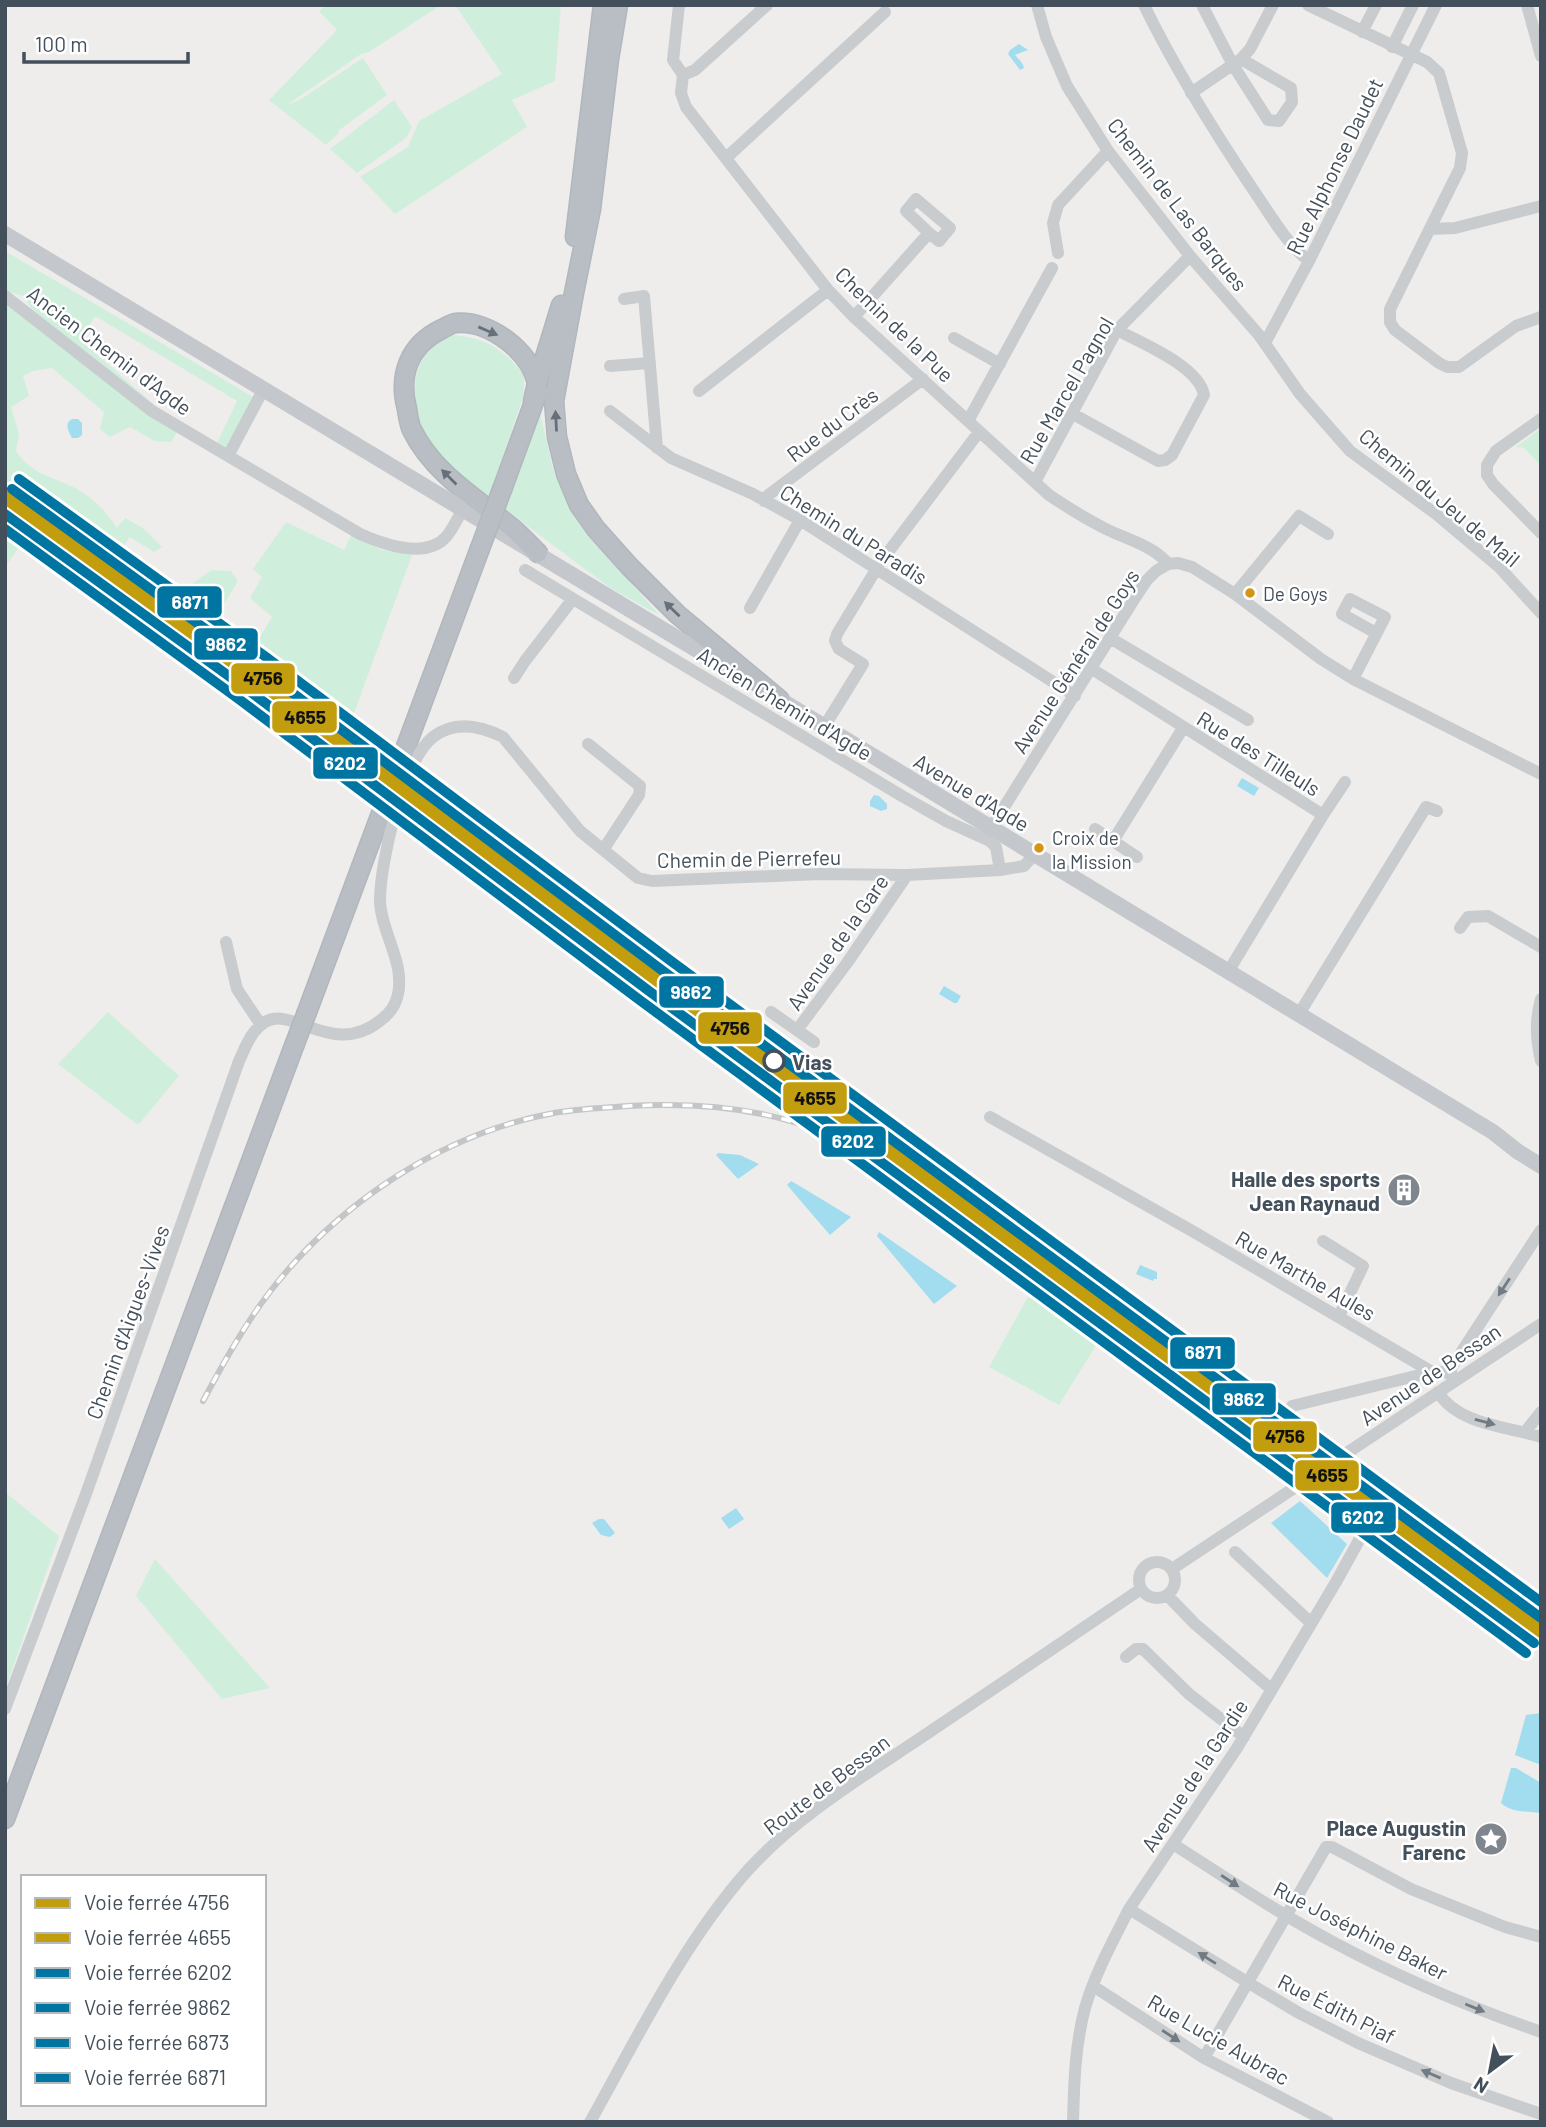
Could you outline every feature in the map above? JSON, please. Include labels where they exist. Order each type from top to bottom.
[{"type":"highway","points":[[533,402],[566,286],[574,245],[603,5]]},
{"type":"highway","points":[[618,5],[609,59],[592,209],[573,293],[554,401],[556,437],[566,474],[579,505],[596,530],[677,614],[780,700]]},
{"type":"highway","points":[[5,1819],[386,796],[406,765],[479,551],[573,293]]},
{"type":"highway","points":[[537,383],[526,358],[508,340],[483,327],[456,323],[428,336],[409,359],[403,394],[411,429],[428,456],[470,496],[512,527],[538,553]]},
{"type":"main road","name":"Avenue d'Agde","points":[[5,234],[464,508],[1299,1014],[1493,1132],[1541,1166]]},
{"type":"main road","name":"Avenue d'Agde","points":[[1493,1132],[1511,1137],[1541,1154]]},
{"type":"street","name":"Chemin de la Pue","points":[[679,5],[674,60],[683,75],[681,93],[687,107],[828,290],[979,432],[1067,508],[1158,553],[1168,564]]},
{"type":"street","points":[[683,75],[695,70],[767,5]]},
{"type":"street","name":"Chemin de Las Barques","points":[[1037,5],[1046,37],[1067,86],[1108,151],[1190,257],[1265,343]]},
{"type":"street","points":[[1144,5],[1191,93],[1238,168],[1286,238],[1309,261]]},
{"type":"street","points":[[1202,5],[1268,120],[1279,121],[1292,102],[1290,88],[1237,62]]},
{"type":"street","points":[[1191,93],[1237,62],[1250,49],[1273,5]]},
{"type":"street","points":[[1308,5],[1427,62],[1439,73],[1461,153],[1460,168],[1390,309],[1390,322],[1395,330],[1439,363],[1447,367],[1459,367],[1516,326],[1541,317]]},
{"type":"street","points":[[1362,32],[1376,5]]},
{"type":"street","points":[[1392,47],[1413,5]]},
{"type":"street","name":"Rue Alphonse Daudet","points":[[1265,343],[1309,261],[1436,5]]},
{"type":"street","points":[[1527,5],[1541,56]]},
{"type":"street","points":[[726,158],[885,12]]},
{"type":"street","points":[[1058,253],[1053,223],[1058,205],[1108,151]]},
{"type":"street","points":[[1430,229],[1455,228],[1541,206]]},
{"type":"street","points":[[854,317],[929,233]]},
{"type":"street","name":"Rue Marcel Pagnol","points":[[1035,482],[1117,330],[1190,257]]},
{"type":"street","points":[[968,421],[1052,268]]},
{"type":"street","points":[[699,391],[828,290]]},
{"type":"street","name":"Ancien Chemin d'Agde","points":[[5,296],[152,411],[360,534],[383,544],[410,548],[430,547],[445,539],[464,508]]},
{"type":"street","points":[[624,299],[644,296],[657,448]]},
{"type":"street","points":[[1073,414],[1158,461],[1172,455],[1203,396],[1199,382],[1172,360],[1117,330]]},
{"type":"street","points":[[954,338],[1000,364]]},
{"type":"street","name":"Chemin du Jeu de Mail","points":[[1265,343],[1300,394],[1350,451],[1436,514],[1489,558],[1541,613]]},
{"type":"street","points":[[610,366],[650,363]]},
{"type":"street","name":"Rue du Crès","points":[[764,501],[767,496],[923,379]]},
{"type":"street","points":[[228,456],[263,390]]},
{"type":"street","name":"Chemin du Paradis","points":[[610,411],[671,458],[800,520],[1075,696]]},
{"type":"street","points":[[1541,419],[1496,451],[1487,465],[1487,475],[1541,533]]},
{"type":"street","points":[[824,727],[863,664],[839,649],[835,641],[837,634],[876,569],[979,432]]},
{"type":"street","points":[[1236,594],[1299,516],[1328,534]]},
{"type":"street","points":[[750,608],[800,520]]},
{"type":"street","name":"Avenue Général de Goys","points":[[992,828],[1147,580],[1168,564],[1178,563],[1192,567],[1236,594],[1321,659],[1353,678],[1541,774]]},
{"type":"street","name":"Ancien Chemin d'Agde","points":[[525,570],[946,821],[990,841],[996,847],[1000,870]]},
{"type":"street","points":[[514,678],[572,600]]},
{"type":"street","points":[[1353,678],[1376,633]]},
{"type":"street","points":[[1110,638],[1248,720]]},
{"type":"street","name":"Rue des Tilleuls","points":[[1092,669],[1323,815],[1228,972]]},
{"type":"street","name":"Chemin de Pierrefeu","points":[[261,1026],[266,1021],[284,1018],[337,1035],[353,1034],[377,1023],[387,1015],[398,995],[398,970],[380,902],[393,821],[406,765],[436,735],[453,727],[470,725],[486,728],[503,737],[580,831],[638,878],[652,881],[1000,870],[1024,866],[1034,855]]},
{"type":"street","points":[[1113,841],[1183,728]]},
{"type":"street","points":[[588,744],[640,786],[639,795],[603,850]]},
{"type":"street","points":[[1323,815],[1345,782]]},
{"type":"street","points":[[1299,1014],[1426,807],[1437,811]]},
{"type":"street","points":[[1096,829],[1137,857]]},
{"type":"street","name":"Avenue de la Gare","points":[[797,1030],[907,875]]},
{"type":"street","points":[[1460,928],[1468,917],[1488,916],[1541,947]]},
{"type":"street","points":[[226,942],[237,989],[261,1026]]},
{"type":"street","points":[[1541,999],[1536,1037],[1541,1060]]},
{"type":"street","points":[[771,1012],[814,1042]]},
{"type":"street","name":"Chemin d'Aigues-Vives","points":[[5,1709],[86,1493],[239,1061],[250,1036],[261,1026]]},
{"type":"street","name":"Rue Marthe Aules","points":[[989,1117],[1339,1316],[1432,1372],[1444,1371],[1454,1377]]},
{"type":"street","points":[[1454,1377],[1451,1368],[1541,1230]]},
{"type":"street","points":[[1322,1241],[1363,1266],[1339,1316]]},
{"type":"street","name":"Avenue de Bessan","points":[[1341,1457],[1438,1392],[1454,1377],[1541,1324]]},
{"type":"street","points":[[1292,1406],[1432,1372]]},
{"type":"street","points":[[1438,1392],[1447,1405],[1474,1419],[1541,1437]]},
{"type":"street","points":[[1525,1432],[1541,1412]]},
{"type":"street","name":"Route de Bessan","points":[[590,2122],[709,1919],[749,1869],[792,1829],[842,1791],[1141,1589],[1141,1572],[1150,1563],[1162,1563],[1172,1569],[1341,1457]]},
{"type":"street","name":"Avenue de la Gardie","points":[[1073,2122],[1077,2047],[1085,2010],[1093,1986],[1129,1909],[1244,1737],[1363,1533]]},
{"type":"street","points":[[1235,1552],[1311,1623]]},
{"type":"street","points":[[1141,1589],[1145,1594],[1156,1598],[1167,1595],[1174,1586],[1172,1569]]},
{"type":"street","points":[[1167,1595],[1195,1625],[1271,1689]]},
{"type":"street","points":[[1126,1657],[1136,1649],[1143,1649],[1189,1694],[1244,1737]]},
{"type":"street","name":"Rue Joséphine Baker","points":[[1173,1844],[1333,1942],[1400,1976],[1476,2009],[1541,2032]]},
{"type":"street","points":[[1204,2058],[1326,1847],[1332,1847],[1412,1889],[1505,1927],[1541,1937]]},
{"type":"street","name":"Rue Édith Piaf","points":[[1129,1909],[1247,1983],[1358,2043],[1451,2083],[1541,2114]]},
{"type":"street","name":"Rue Lucie Aubrac","points":[[1093,1986],[1204,2058],[1328,2122]]},
{"type":"green space","points":[[326,5],[441,5],[369,52],[361,54],[287,105],[301,99],[363,58],[387,95],[338,131],[326,145],[269,100],[337,30],[319,11]]},
{"type":"green space","points":[[455,5],[561,5],[555,81],[512,100],[527,127],[395,214],[360,177],[408,147],[419,121],[502,74]]},
{"type":"green space","points":[[394,100],[412,127],[406,138],[357,173],[330,149]]},
{"type":"green space","points":[[5,251],[255,398],[227,450],[217,443],[237,401],[95,316],[81,341],[158,408],[66,338],[31,308],[24,296],[5,291]]},
{"type":"green space","points":[[5,302],[178,431],[171,442],[155,441],[130,427],[110,437],[100,429],[104,412],[52,368],[33,371],[23,376],[29,396],[11,407],[19,434],[16,451],[22,459],[43,475],[89,497],[117,528],[125,518],[143,528],[162,547],[154,552],[130,537],[122,548],[180,593],[211,570],[231,571],[238,581],[209,629],[5,481]]},
{"type":"green space","points":[[453,335],[476,339],[493,346],[524,374],[524,394],[489,498],[444,463],[432,449],[419,425],[414,396],[418,368],[434,346]]},
{"type":"green space","points":[[540,413],[555,477],[585,530],[659,615],[609,587],[506,510]]},
{"type":"green space","points":[[1541,428],[1541,466],[1524,448],[1516,447]]},
{"type":"green space","points":[[286,522],[344,550],[351,535],[382,550],[412,555],[350,724],[250,654],[272,617],[250,598],[262,577],[253,569]]},
{"type":"green space","points":[[5,534],[20,546],[5,567]]},
{"type":"green space","points":[[108,1012],[179,1076],[138,1125],[58,1064]]},
{"type":"green space","points":[[1034,1286],[1100,1339],[1059,1405],[989,1367]]},
{"type":"green space","points":[[5,1492],[59,1536],[5,1690]]},
{"type":"green space","points":[[155,1559],[270,1688],[222,1699],[136,1596]]},
{"type":"water","points":[[1019,44],[1028,50],[1015,55],[1024,68],[1020,70],[1008,54]]},
{"type":"water","points":[[72,419],[78,419],[82,423],[82,435],[78,438],[72,438],[68,430],[67,425]]},
{"type":"water","points":[[1242,778],[1259,788],[1254,796],[1237,786]]},
{"type":"water","points":[[874,795],[887,804],[887,809],[881,811],[870,806]]},
{"type":"water","points":[[944,986],[961,996],[957,1003],[939,994]]},
{"type":"water","points":[[716,1155],[740,1155],[759,1164],[738,1179]]},
{"type":"water","points":[[791,1181],[851,1217],[830,1235],[787,1185]]},
{"type":"water","points":[[879,1232],[957,1286],[934,1304],[877,1236]]},
{"type":"water","points":[[1140,1265],[1157,1272],[1157,1279],[1153,1281],[1136,1274]]},
{"type":"water","points":[[1300,1501],[1347,1544],[1327,1578],[1271,1523]]},
{"type":"water","points":[[736,1508],[744,1519],[729,1529],[721,1518]]},
{"type":"water","points":[[604,1519],[615,1533],[610,1537],[601,1535],[592,1523]]},
{"type":"water","points":[[1541,1713],[1541,1765],[1515,1755],[1526,1715]]},
{"type":"water","points":[[1511,1768],[1516,1768],[1541,1783],[1541,1813],[1515,1810],[1501,1803]]},
{"type":"railway","points":[[203,1401],[242,1332],[269,1293],[296,1261],[360,1202],[395,1177],[472,1137],[554,1113],[671,1105],[715,1107],[779,1118],[824,1133],[873,1156],[990,1228]]},
{"type":"rail line","name":"6871","points":[[19,479],[266,657],[671,961],[1541,1602]]},
{"type":"rail line","name":"9862","points":[[12,489],[258,667],[663,971],[1541,1618]]},
{"type":"rail line","name":"4756","points":[[5,492],[254,672],[659,976],[1541,1625]]},
{"type":"rail line","name":"4655","points":[[5,499],[251,677],[656,981],[1541,1633]]},
{"type":"rail line","name":"6202","points":[[5,514],[244,687],[649,991],[1534,1643]]},
{"type":"rail line","name":"6873","points":[[5,529],[236,697],[641,1001],[1526,1653]]},
{"type":"place","name":"De Goys","points":[[1250,593]]},
{"type":"place","name":"Croix de la Mission","points":[[1039,848]]},
{"type":"place","name":"Vias","points":[[774,1061]]},
{"type":"place","name":"Halle des sports Jean Raynaud","points":[[1404,1190]]},
{"type":"place","name":"Place Augustin Farenc","points":[[1491,1839]]}]
